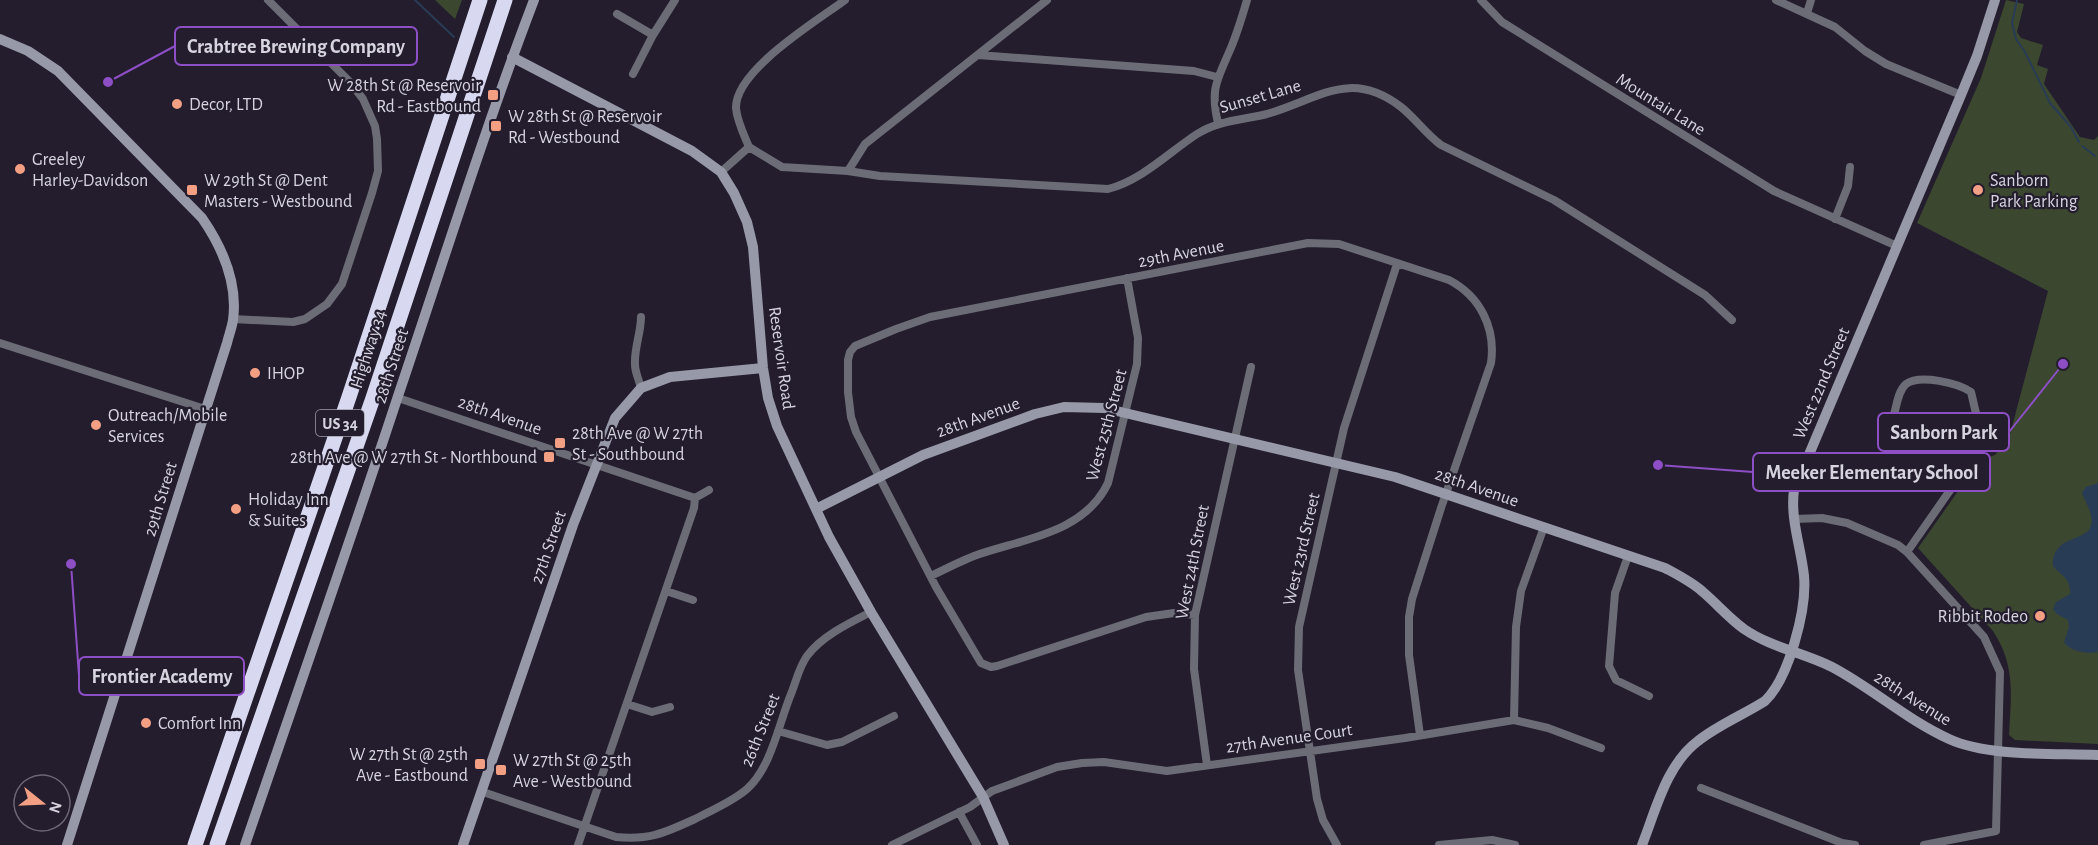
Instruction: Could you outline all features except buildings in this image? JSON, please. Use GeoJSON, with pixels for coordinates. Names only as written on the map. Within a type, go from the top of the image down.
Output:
{"type":"FeatureCollection","features":[{"type":"Feature","properties":{"kind":"highway","name":"Highway 34"},"geometry":{"type":"LineString","coordinates":[[195,845],[350,397],[480,0]]}},
{"type":"Feature","properties":{"kind":"highway","name":"Highway 34"},"geometry":{"type":"LineString","coordinates":[[217,845],[373,398],[505,0]]}},
{"type":"Feature","properties":{"kind":"street"},"geometry":{"type":"LineString","coordinates":[[233,319],[293,322],[304,319],[327,304],[342,285],[378,171],[375,126],[363,99],[350,82],[268,0]]}},
{"type":"Feature","properties":{"kind":"street","name":"28th Street"},"geometry":{"type":"LineString","coordinates":[[245,845],[512,57],[534,0]]}},
{"type":"Feature","properties":{"kind":"street"},"geometry":{"type":"LineString","coordinates":[[633,74],[653,35],[675,0]]}},
{"type":"Feature","properties":{"kind":"street"},"geometry":{"type":"LineString","coordinates":[[721,172],[749,147],[741,129],[736,108],[746,79],[759,64],[845,0]]}},
{"type":"Feature","properties":{"kind":"street"},"geometry":{"type":"LineString","coordinates":[[848,171],[865,144],[1047,0]]}},
{"type":"Feature","properties":{"kind":"street"},"geometry":{"type":"LineString","coordinates":[[1218,123],[1214,102],[1217,77],[1231,49],[1247,0]]}},
{"type":"Feature","properties":{"kind":"street","name":"Mountair Lane"},"geometry":{"type":"LineString","coordinates":[[1481,0],[1502,22],[1774,191],[1897,246]]}},
{"type":"Feature","properties":{"kind":"street"},"geometry":{"type":"LineString","coordinates":[[1776,0],[1835,27],[1865,51],[1886,64],[1961,95]]}},
{"type":"Feature","properties":{"kind":"street"},"geometry":{"type":"LineString","coordinates":[[1807,13],[1811,0]]}},
{"type":"Feature","properties":{"kind":"street","name":"West 22nd Street"},"geometry":{"type":"LineString","coordinates":[[1642,845],[1670,777],[1681,758],[1699,740],[1752,709],[1772,694],[1783,674],[1805,596],[1792,500],[1798,477],[1961,95],[1977,56],[1995,0]]}},
{"type":"Feature","properties":{"kind":"street"},"geometry":{"type":"LineString","coordinates":[[617,14],[653,35]]}},
{"type":"Feature","properties":{"kind":"street","name":"29th Street"},"geometry":{"type":"LineString","coordinates":[[0,39],[28,51],[58,71],[202,218],[220,246],[232,292],[233,319],[67,845]]}},
{"type":"Feature","properties":{"kind":"street"},"geometry":{"type":"LineString","coordinates":[[978,56],[1194,71],[1217,77]]}},
{"type":"Feature","properties":{"kind":"street","name":"Reservoir Road"},"geometry":{"type":"LineString","coordinates":[[512,57],[614,108],[692,151],[721,172],[741,206],[753,247],[763,368],[771,411],[829,537],[871,612],[982,797],[1004,845]]}},
{"type":"Feature","properties":{"kind":"street","name":"Sunset Lane"},"geometry":{"type":"LineString","coordinates":[[749,147],[782,167],[848,171],[880,176],[1107,189],[1120,186],[1137,176],[1199,132],[1218,123],[1268,113],[1331,90],[1359,88],[1384,96],[1404,110],[1425,133],[1441,145],[1554,200],[1705,295],[1732,320]]}},
{"type":"Feature","properties":{"kind":"street"},"geometry":{"type":"LineString","coordinates":[[1835,219],[1848,186],[1850,167]]}},
{"type":"Feature","properties":{"kind":"street","name":"29th Avenue"},"geometry":{"type":"LineString","coordinates":[[880,477],[856,432],[851,417],[847,370],[850,352],[855,346],[930,318],[1308,243],[1339,244],[1449,280],[1466,290],[1480,308],[1492,336],[1491,363],[1445,494]]}},
{"type":"Feature","properties":{"kind":"street","name":"West 23rd Street"},"geometry":{"type":"LineString","coordinates":[[1337,845],[1323,820],[1317,799],[1298,670],[1299,627],[1347,418],[1397,264]]}},
{"type":"Feature","properties":{"kind":"street","name":"West 25th Street"},"geometry":{"type":"LineString","coordinates":[[931,576],[973,557],[1073,522],[1097,502],[1108,483],[1137,364],[1138,344],[1127,278]]}},
{"type":"Feature","properties":{"kind":"street"},"geometry":{"type":"LineString","coordinates":[[641,317],[635,367],[641,388],[680,375],[763,368]]}},
{"type":"Feature","properties":{"kind":"street"},"geometry":{"type":"LineString","coordinates":[[0,343],[205,409]]}},
{"type":"Feature","properties":{"kind":"street","name":"West 24th Street"},"geometry":{"type":"LineString","coordinates":[[1207,765],[1194,669],[1195,615],[1251,366]]}},
{"type":"Feature","properties":{"kind":"street"},"geometry":{"type":"LineString","coordinates":[[1907,552],[1983,443],[1971,392],[1940,381],[1912,382],[1905,385],[1901,390],[1890,424],[1895,438],[1970,461]]}},
{"type":"Feature","properties":{"kind":"street","name":"27th Street"},"geometry":{"type":"LineString","coordinates":[[463,845],[595,465],[615,418],[641,388]]}},
{"type":"Feature","properties":{"kind":"street","name":"28th Avenue"},"geometry":{"type":"LineString","coordinates":[[398,398],[695,498]]}},
{"type":"Feature","properties":{"kind":"street","name":"28th Avenue"},"geometry":{"type":"LineString","coordinates":[[816,509],[943,446],[1048,410],[1082,406],[1104,408],[1395,477],[1665,568],[1702,591],[1745,630],[1768,642],[1819,660],[1950,740],[1980,749],[1999,751],[2098,755]]}},
{"type":"Feature","properties":{"kind":"street"},"geometry":{"type":"LineString","coordinates":[[880,477],[931,576],[978,660],[984,665],[997,666],[1146,617],[1174,613],[1195,615]]}},
{"type":"Feature","properties":{"kind":"street"},"geometry":{"type":"LineString","coordinates":[[578,845],[694,508],[695,498],[709,490]]}},
{"type":"Feature","properties":{"kind":"street"},"geometry":{"type":"LineString","coordinates":[[1420,735],[1409,655],[1409,617],[1418,576],[1445,494]]}},
{"type":"Feature","properties":{"kind":"street"},"geometry":{"type":"LineString","coordinates":[[1794,519],[1822,518],[1847,523],[1889,540],[1907,552],[1984,637],[2000,672],[1996,831],[1924,845]]}},
{"type":"Feature","properties":{"kind":"street"},"geometry":{"type":"LineString","coordinates":[[1515,720],[1516,627],[1521,591],[1544,527]]}},
{"type":"Feature","properties":{"kind":"street"},"geometry":{"type":"LineString","coordinates":[[1628,556],[1615,593],[1609,666],[1616,680],[1649,696]]}},
{"type":"Feature","properties":{"kind":"street"},"geometry":{"type":"LineString","coordinates":[[666,591],[693,600]]}},
{"type":"Feature","properties":{"kind":"street","name":"26th Street"},"geometry":{"type":"LineString","coordinates":[[483,792],[616,837],[637,839],[664,833],[713,810],[742,793],[757,778],[808,655],[831,635],[871,612]]}},
{"type":"Feature","properties":{"kind":"street"},"geometry":{"type":"LineString","coordinates":[[627,704],[652,712],[670,707]]}},
{"type":"Feature","properties":{"kind":"street"},"geometry":{"type":"LineString","coordinates":[[778,730],[827,745],[842,742],[894,716]]}},
{"type":"Feature","properties":{"kind":"street","name":"27th Avenue Court"},"geometry":{"type":"LineString","coordinates":[[892,845],[959,812],[992,791],[1057,767],[1082,763],[1104,762],[1167,771],[1515,720],[1548,728],[1601,748]]}},
{"type":"Feature","properties":{"kind":"street"},"geometry":{"type":"LineString","coordinates":[[1701,788],[1842,843],[1855,845]]}},
{"type":"Feature","properties":{"kind":"street"},"geometry":{"type":"LineString","coordinates":[[959,812],[977,845]]}},
{"type":"Feature","properties":{"kind":"street"},"geometry":{"type":"LineString","coordinates":[[1439,845],[1492,840],[1515,845]]}},
{"type":"Feature","properties":{"kind":"green space"},"geometry":{"type":"Polygon","coordinates":[[[435,0],[462,0],[455,19],[435,0]]]}},
{"type":"Feature","properties":{"kind":"green space"},"geometry":{"type":"Polygon","coordinates":[[[2006,0],[2024,4],[2017,32],[2021,38],[2043,45],[2037,65],[2048,69],[2044,84],[2080,137],[2094,140],[2098,136],[2098,744],[2015,740],[2009,735],[2011,707],[2009,669],[2000,644],[1993,631],[1918,548],[1980,460],[1995,455],[2009,438],[2048,291],[1917,223],[1981,78],[2006,0]]]}},
{"type":"Feature","properties":{"kind":"water"},"geometry":{"type":"Polygon","coordinates":[[[2098,483],[2098,652],[2089,653],[2079,652],[2064,642],[2069,627],[2068,620],[2053,609],[2056,602],[2070,594],[2070,589],[2067,581],[2053,566],[2055,554],[2060,547],[2088,531],[2091,525],[2091,515],[2082,493],[2086,487],[2098,483]]]}},
{"type":"Feature","properties":{"kind":"waterway"},"geometry":{"type":"LineString","coordinates":[[415,0],[454,37]]}},
{"type":"Feature","properties":{"kind":"waterway"},"geometry":{"type":"LineString","coordinates":[[2017,0],[2012,23],[2016,39],[2025,52],[2050,103],[2071,127],[2079,142]]}},
{"type":"Feature","properties":{"kind":"waterway"},"geometry":{"type":"LineString","coordinates":[[2082,146],[2095,156]]}},
{"type":"Feature","properties":{"kind":"place","name":"Crabtree Brewing Company"},"geometry":{"type":"Point","coordinates":[108,82]}},
{"type":"Feature","properties":{"kind":"place","name":"W 28th St @ Reservoir Rd - Eastbound"},"geometry":{"type":"Point","coordinates":[493,95]}},
{"type":"Feature","properties":{"kind":"place","name":"Decor, LTD"},"geometry":{"type":"Point","coordinates":[177,104]}},
{"type":"Feature","properties":{"kind":"place","name":"W 28th St @ Reservoir Rd - Westbound"},"geometry":{"type":"Point","coordinates":[496,126]}},
{"type":"Feature","properties":{"kind":"place","name":"Greeley Harley-Davidson"},"geometry":{"type":"Point","coordinates":[20,169]}},
{"type":"Feature","properties":{"kind":"place","name":"W 29th St @ Dent Masters - Westbound"},"geometry":{"type":"Point","coordinates":[192,190]}},
{"type":"Feature","properties":{"kind":"place","name":"Sanborn Park Parking"},"geometry":{"type":"Point","coordinates":[1978,190]}},
{"type":"Feature","properties":{"kind":"place","name":"Sanborn Park"},"geometry":{"type":"Point","coordinates":[2063,364]}},
{"type":"Feature","properties":{"kind":"place","name":"IHOP"},"geometry":{"type":"Point","coordinates":[255,373]}},
{"type":"Feature","properties":{"kind":"place","name":"Outreach/Mobile Services"},"geometry":{"type":"Point","coordinates":[96,425]}},
{"type":"Feature","properties":{"kind":"place","name":"28th Ave @ W 27th St - Southbound"},"geometry":{"type":"Point","coordinates":[560,443]}},
{"type":"Feature","properties":{"kind":"place","name":"28th Ave @ W 27th St - Northbound"},"geometry":{"type":"Point","coordinates":[549,457]}},
{"type":"Feature","properties":{"kind":"place","name":"Meeker Elementary School"},"geometry":{"type":"Point","coordinates":[1658,465]}},
{"type":"Feature","properties":{"kind":"place","name":"Holiday Inn & Suites"},"geometry":{"type":"Point","coordinates":[236,509]}},
{"type":"Feature","properties":{"kind":"place","name":"Frontier Academy"},"geometry":{"type":"Point","coordinates":[71,564]}},
{"type":"Feature","properties":{"kind":"place","name":"Ribbit Rodeo"},"geometry":{"type":"Point","coordinates":[2040,616]}},
{"type":"Feature","properties":{"kind":"place","name":"Comfort Inn"},"geometry":{"type":"Point","coordinates":[146,723]}},
{"type":"Feature","properties":{"kind":"place","name":"W 27th St @ 25th Ave - Eastbound"},"geometry":{"type":"Point","coordinates":[480,764]}},
{"type":"Feature","properties":{"kind":"place","name":"W 27th St @ 25th Ave - Westbound"},"geometry":{"type":"Point","coordinates":[501,770]}}]}
